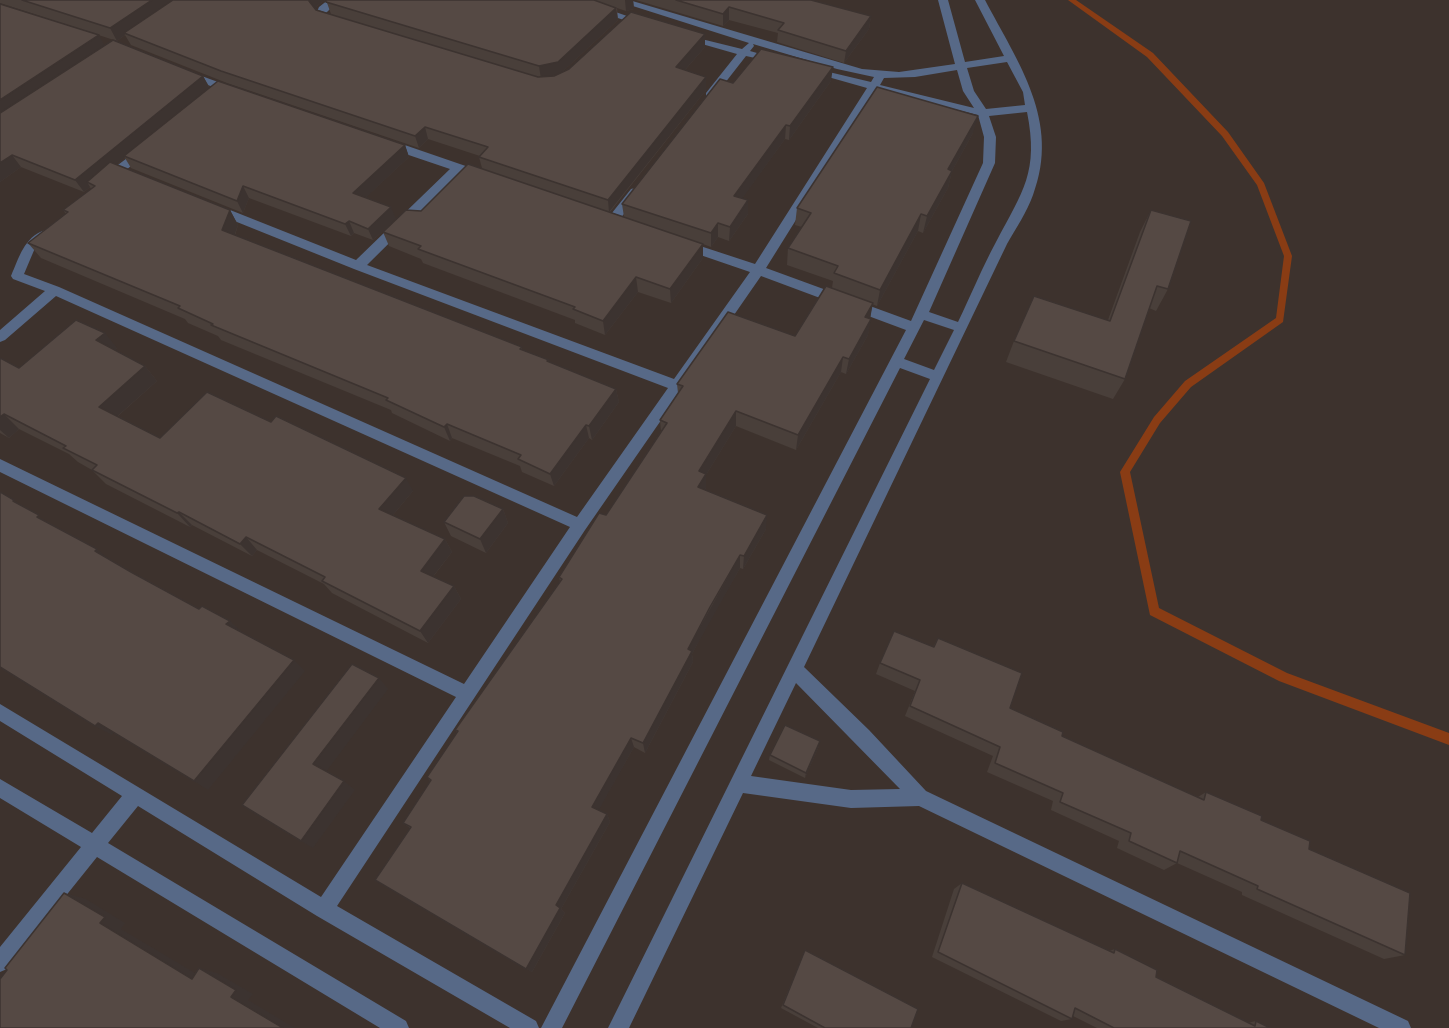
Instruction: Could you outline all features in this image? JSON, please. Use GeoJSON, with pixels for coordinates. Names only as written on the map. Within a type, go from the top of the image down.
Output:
{"type":"FeatureCollection","features":[{"type":"Feature","properties":{"kind":"street"},"geometry":{"type":"LineString","coordinates":[[334,0],[322,9],[321,14],[324,18],[347,25]]}},
{"type":"Feature","properties":{"kind":"street"},"geometry":{"type":"LineString","coordinates":[[571,0],[624,22],[651,26]]}},
{"type":"Feature","properties":{"kind":"street"},"geometry":{"type":"LineString","coordinates":[[619,0],[644,3],[753,41],[982,113],[1032,108]]}},
{"type":"Feature","properties":{"kind":"street"},"geometry":{"type":"LineString","coordinates":[[551,1028],[917,321],[990,163],[992,144],[982,113],[970,97],[963,66],[942,0]]}},
{"type":"Feature","properties":{"kind":"street"},"geometry":{"type":"LineString","coordinates":[[618,1028],[962,328],[1001,244],[1027,196],[1036,166],[1038,140],[1032,108],[1023,81],[1009,59],[980,0]]}},
{"type":"Feature","properties":{"kind":"street"},"geometry":{"type":"LineString","coordinates":[[624,22],[644,3]]}},
{"type":"Feature","properties":{"kind":"street"},"geometry":{"type":"LineString","coordinates":[[674,33],[792,66],[877,81],[986,60],[1009,59]]}},
{"type":"Feature","properties":{"kind":"street"},"geometry":{"type":"LineString","coordinates":[[699,109],[753,41]]}},
{"type":"Feature","properties":{"kind":"street"},"geometry":{"type":"LineString","coordinates":[[181,71],[218,90],[244,95]]}},
{"type":"Feature","properties":{"kind":"street"},"geometry":{"type":"LineString","coordinates":[[324,909],[580,525],[758,270],[877,81]]}},
{"type":"Feature","properties":{"kind":"street"},"geometry":{"type":"LineString","coordinates":[[379,141],[491,179]]}},
{"type":"Feature","properties":{"kind":"street"},"geometry":{"type":"LineString","coordinates":[[92,193],[124,172],[153,142]]}},
{"type":"Feature","properties":{"kind":"street"},"geometry":{"type":"LineString","coordinates":[[358,266],[458,168]]}},
{"type":"Feature","properties":{"kind":"street"},"geometry":{"type":"LineString","coordinates":[[612,221],[641,184]]}},
{"type":"Feature","properties":{"kind":"street"},"geometry":{"type":"LineString","coordinates":[[206,205],[358,266],[675,386]]}},
{"type":"Feature","properties":{"kind":"street"},"geometry":{"type":"LineString","coordinates":[[57,224],[30,246],[17,276],[55,290],[580,525]]}},
{"type":"Feature","properties":{"kind":"street"},"geometry":{"type":"LineString","coordinates":[[668,240],[917,321],[962,328]]}},
{"type":"Feature","properties":{"kind":"street"},"geometry":{"type":"LineString","coordinates":[[0,337],[55,290]]}},
{"type":"Feature","properties":{"kind":"street"},"geometry":{"type":"LineString","coordinates":[[895,361],[938,377]]}},
{"type":"Feature","properties":{"kind":"street"},"geometry":{"type":"LineString","coordinates":[[0,465],[467,694]]}},
{"type":"Feature","properties":{"kind":"street"},"geometry":{"type":"LineString","coordinates":[[794,669],[863,736],[920,797],[1401,1028]]}},
{"type":"Feature","properties":{"kind":"street"},"geometry":{"type":"LineString","coordinates":[[0,712],[324,909],[529,1028]]}},
{"type":"Feature","properties":{"kind":"street"},"geometry":{"type":"LineString","coordinates":[[737,783],[851,799],[920,797]]}},
{"type":"Feature","properties":{"kind":"street"},"geometry":{"type":"LineString","coordinates":[[0,788],[399,1028]]}},
{"type":"Feature","properties":{"kind":"street"},"geometry":{"type":"LineString","coordinates":[[0,963],[135,795]]}},
{"type":"Feature","properties":{"kind":"building"},"geometry":{"type":"Polygon","coordinates":[[[22,0],[152,0],[110,28],[22,0]]]}},
{"type":"Feature","properties":{"kind":"building"},"geometry":{"type":"Polygon","coordinates":[[[173,0],[310,0],[316,10],[538,77],[554,76],[569,69],[631,12],[705,34],[676,67],[706,77],[608,200],[479,157],[488,147],[425,127],[415,136],[221,71],[124,33],[173,0]]]}},
{"type":"Feature","properties":{"kind":"building"},"geometry":{"type":"Polygon","coordinates":[[[326,0],[594,0],[616,8],[558,62],[539,66],[326,2],[326,0]]]}},
{"type":"Feature","properties":{"kind":"building"},"geometry":{"type":"Polygon","coordinates":[[[676,0],[811,0],[871,16],[846,51],[778,30],[784,23],[729,7],[723,14],[676,0]]]}},
{"type":"Feature","properties":{"kind":"building"},"geometry":{"type":"Polygon","coordinates":[[[0,4],[99,35],[0,100],[0,4]]]}},
{"type":"Feature","properties":{"kind":"building"},"geometry":{"type":"Polygon","coordinates":[[[113,40],[203,76],[75,180],[12,155],[0,163],[0,113],[113,40]]]}},
{"type":"Feature","properties":{"kind":"building"},"geometry":{"type":"Polygon","coordinates":[[[761,49],[833,67],[790,126],[786,125],[734,196],[748,200],[730,227],[718,223],[711,233],[622,204],[720,79],[733,83],[761,49]]]}},
{"type":"Feature","properties":{"kind":"building"},"geometry":{"type":"Polygon","coordinates":[[[218,81],[405,145],[353,193],[391,207],[368,229],[349,221],[345,224],[243,186],[237,201],[124,156],[218,81]]]}},
{"type":"Feature","properties":{"kind":"building"},"geometry":{"type":"Polygon","coordinates":[[[877,87],[978,116],[948,169],[952,171],[927,216],[921,214],[880,290],[834,273],[838,266],[788,248],[811,213],[797,208],[877,87]]]}},
{"type":"Feature","properties":{"kind":"building"},"geometry":{"type":"Polygon","coordinates":[[[110,162],[230,210],[222,230],[522,347],[520,349],[616,389],[550,474],[518,459],[521,455],[447,424],[444,427],[386,400],[388,398],[211,325],[213,324],[178,308],[180,306],[28,243],[68,212],[63,210],[95,186],[87,182],[110,162]]]}},
{"type":"Feature","properties":{"kind":"building"},"geometry":{"type":"Polygon","coordinates":[[[468,164],[703,244],[670,289],[636,277],[603,321],[573,309],[575,307],[418,249],[421,246],[383,232],[406,210],[421,211],[468,164]]]}},
{"type":"Feature","properties":{"kind":"building"},"geometry":{"type":"Polygon","coordinates":[[[1151,210],[1191,221],[1168,289],[1157,286],[1125,379],[1014,341],[1034,296],[1110,321],[1151,210]]]}},
{"type":"Feature","properties":{"kind":"building"},"geometry":{"type":"Polygon","coordinates":[[[826,286],[873,303],[865,317],[871,319],[849,359],[843,357],[798,435],[736,411],[699,471],[706,474],[698,487],[767,515],[744,556],[740,555],[710,607],[688,649],[692,651],[643,743],[631,738],[592,807],[607,814],[556,905],[560,908],[526,969],[375,880],[411,827],[403,823],[431,780],[427,777],[458,731],[455,730],[562,579],[559,577],[599,513],[606,515],[667,423],[660,420],[683,386],[677,384],[728,312],[795,336],[826,286]]]}},
{"type":"Feature","properties":{"kind":"building"},"geometry":{"type":"Polygon","coordinates":[[[76,320],[105,333],[96,340],[145,366],[99,407],[160,438],[207,392],[271,422],[276,416],[406,478],[379,509],[445,539],[421,571],[454,586],[420,631],[322,581],[325,577],[246,537],[240,544],[92,470],[97,465],[63,448],[66,446],[4,414],[0,417],[0,358],[19,368],[76,320]]]}},
{"type":"Feature","properties":{"kind":"building"},"geometry":{"type":"Polygon","coordinates":[[[0,492],[39,515],[37,517],[97,549],[95,551],[131,572],[199,609],[202,606],[230,621],[226,624],[294,660],[194,781],[98,723],[95,726],[0,667],[0,492]]]}},
{"type":"Feature","properties":{"kind":"building"},"geometry":{"type":"Polygon","coordinates":[[[464,496],[474,496],[503,509],[480,539],[444,522],[464,496]]]}},
{"type":"Feature","properties":{"kind":"building"},"geometry":{"type":"Polygon","coordinates":[[[894,631],[934,647],[938,638],[1022,673],[1010,708],[1063,732],[1062,736],[1204,800],[1206,792],[1262,816],[1261,820],[1310,841],[1309,849],[1410,893],[1405,955],[1257,889],[1258,886],[1180,851],[1177,863],[1129,841],[1131,833],[1060,802],[1063,793],[995,763],[1000,747],[910,706],[920,680],[880,663],[894,631]]]}},
{"type":"Feature","properties":{"kind":"building"},"geometry":{"type":"Polygon","coordinates":[[[352,664],[379,678],[313,764],[344,781],[301,841],[242,805],[352,664]]]}},
{"type":"Feature","properties":{"kind":"building"},"geometry":{"type":"Polygon","coordinates":[[[785,725],[820,741],[806,773],[770,755],[785,725]]]}},
{"type":"Feature","properties":{"kind":"building"},"geometry":{"type":"Polygon","coordinates":[[[962,883],[1114,953],[1115,949],[1157,970],[1156,977],[1255,1026],[1256,1021],[1270,1028],[1114,1028],[1075,1008],[1072,1019],[938,952],[962,883]]]}},
{"type":"Feature","properties":{"kind":"building"},"geometry":{"type":"Polygon","coordinates":[[[64,893],[105,917],[100,923],[192,979],[199,968],[236,990],[231,997],[283,1028],[0,1028],[0,979],[7,970],[5,968],[64,893]]]}},
{"type":"Feature","properties":{"kind":"building"},"geometry":{"type":"Polygon","coordinates":[[[805,950],[918,1009],[911,1028],[825,1028],[783,1005],[805,950]]]}},
{"type":"Feature","properties":{"kind":"waterway"},"geometry":{"type":"LineString","coordinates":[[1071,0],[1150,55],[1225,134],[1261,185],[1288,256],[1280,320],[1188,384],[1157,420],[1125,472],[1154,611],[1283,677],[1449,739]]}}]}
